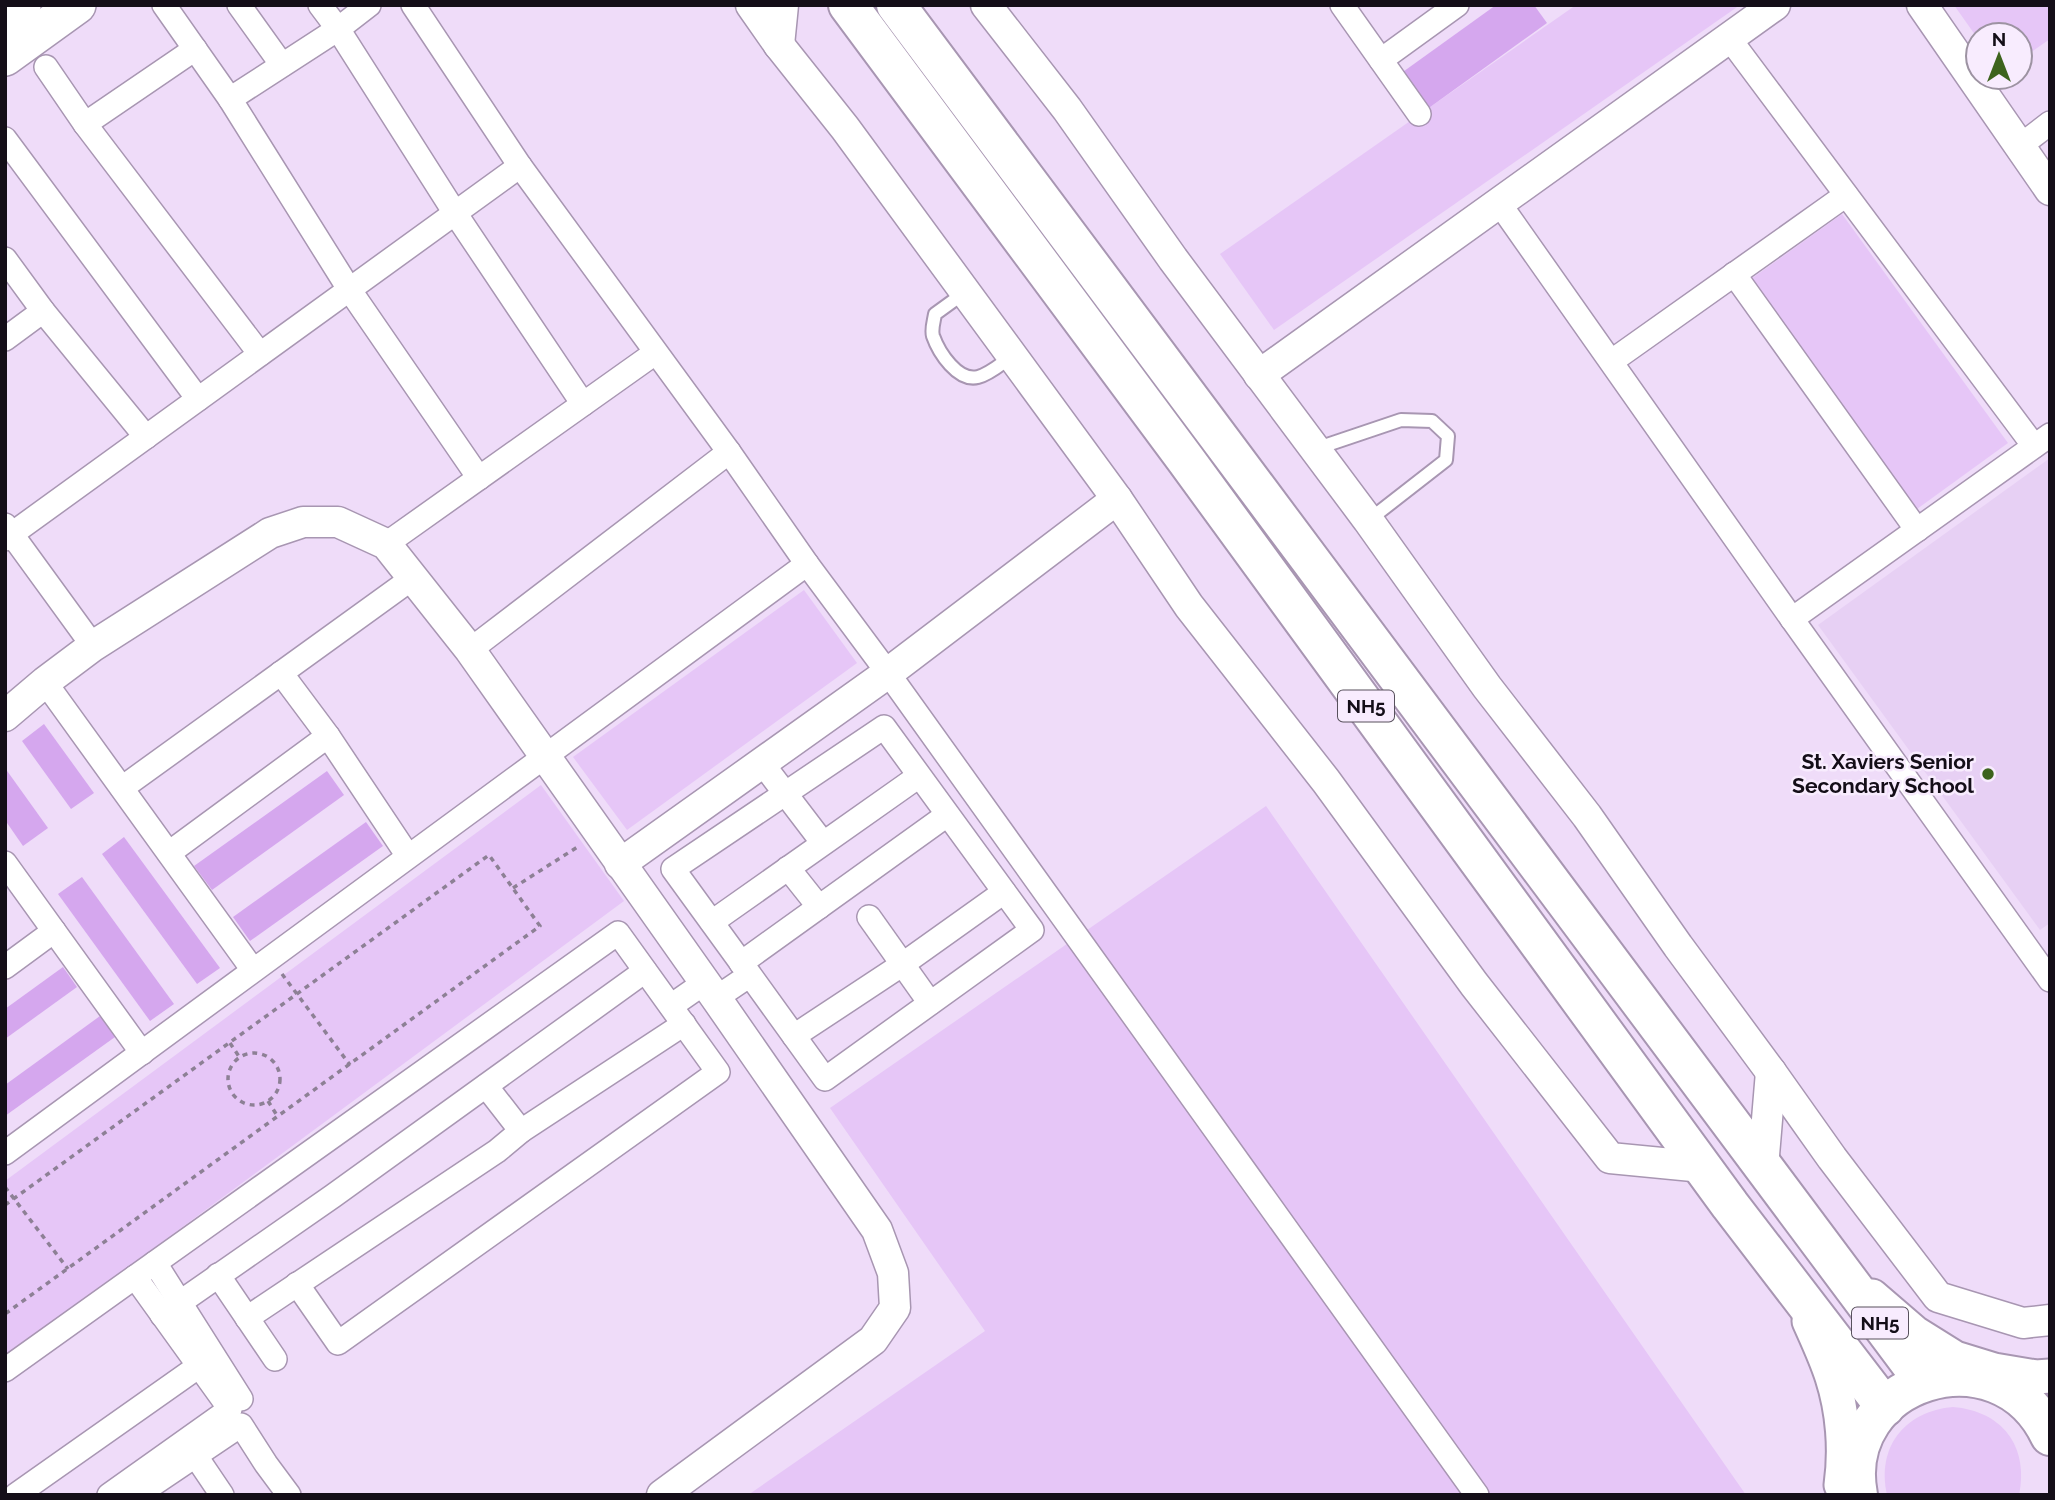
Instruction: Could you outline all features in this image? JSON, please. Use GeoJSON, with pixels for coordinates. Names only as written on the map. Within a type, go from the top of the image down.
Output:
{"type":"FeatureCollection","features":[{"type":"Feature","properties":{"kind":"highway","name":"NH5"},"geometry":{"type":"LineString","coordinates":[[848,5],[1186,460],[1703,1167],[1885,1407]]}},
{"type":"Feature","properties":{"kind":"highway","name":"NH5"},"geometry":{"type":"LineString","coordinates":[[897,5],[1924,1382]]}},
{"type":"Feature","properties":{"kind":"highway"},"geometry":{"type":"LineString","coordinates":[[1858,1495],[1858,1455],[1872,1422],[1898,1396],[1924,1382],[1944,1377],[1978,1378],[1994,1383],[2046,1411]]}},
{"type":"Feature","properties":{"kind":"main road"},"geometry":{"type":"LineString","coordinates":[[5,17],[22,5]]}},
{"type":"Feature","properties":{"kind":"main road"},"geometry":{"type":"LineString","coordinates":[[5,57],[77,5]]}},
{"type":"Feature","properties":{"kind":"main road"},"geometry":{"type":"LineString","coordinates":[[1835,1264],[1915,1333],[1955,1358],[1994,1370],[2036,1377],[2046,1411]]}},
{"type":"Feature","properties":{"kind":"main road"},"geometry":{"type":"LineString","coordinates":[[1797,1292],[1832,1376],[1838,1400],[1843,1449],[1840,1495]]}},
{"type":"Feature","properties":{"kind":"street"},"geometry":{"type":"LineString","coordinates":[[164,5],[230,99],[349,289],[479,478]]}},
{"type":"Feature","properties":{"kind":"street"},"geometry":{"type":"LineString","coordinates":[[239,5],[282,65]]}},
{"type":"Feature","properties":{"kind":"street"},"geometry":{"type":"LineString","coordinates":[[320,5],[583,404]]}},
{"type":"Feature","properties":{"kind":"street"},"geometry":{"type":"LineString","coordinates":[[230,99],[338,29],[369,5]]}},
{"type":"Feature","properties":{"kind":"street"},"geometry":{"type":"LineString","coordinates":[[413,5],[520,166],[888,673],[1476,1495]]}},
{"type":"Feature","properties":{"kind":"street"},"geometry":{"type":"LineString","coordinates":[[751,5],[845,128],[1117,499],[1189,606],[1326,781],[1474,984],[1610,1158],[1703,1167]]}},
{"type":"Feature","properties":{"kind":"street"},"geometry":{"type":"LineString","coordinates":[[779,45],[783,5]]}},
{"type":"Feature","properties":{"kind":"street"},"geometry":{"type":"LineString","coordinates":[[986,5],[1067,109],[1119,185],[1368,520],[1487,687],[1587,816],[1832,1158],[1938,1297],[2023,1323],[2050,1320]]}},
{"type":"Feature","properties":{"kind":"street"},"geometry":{"type":"LineString","coordinates":[[1342,5],[1419,114]]}},
{"type":"Feature","properties":{"kind":"street"},"geometry":{"type":"LineString","coordinates":[[1259,375],[1775,5]]}},
{"type":"Feature","properties":{"kind":"street"},"geometry":{"type":"LineString","coordinates":[[1922,5],[2050,190]]}},
{"type":"Feature","properties":{"kind":"street"},"geometry":{"type":"LineString","coordinates":[[1381,60],[1443,9]]}},
{"type":"Feature","properties":{"kind":"street"},"geometry":{"type":"LineString","coordinates":[[1729,38],[1846,195],[2042,441],[1792,619]]}},
{"type":"Feature","properties":{"kind":"street"},"geometry":{"type":"LineString","coordinates":[[85,124],[195,49]]}},
{"type":"Feature","properties":{"kind":"street"},"geometry":{"type":"LineString","coordinates":[[46,68],[85,124],[260,354]]}},
{"type":"Feature","properties":{"kind":"street"},"geometry":{"type":"LineString","coordinates":[[2020,146],[2050,123]]}},
{"type":"Feature","properties":{"kind":"street"},"geometry":{"type":"LineString","coordinates":[[5,139],[198,399]]}},
{"type":"Feature","properties":{"kind":"street"},"geometry":{"type":"LineString","coordinates":[[93,646],[7,533],[146,437],[520,166]]}},
{"type":"Feature","properties":{"kind":"street"},"geometry":{"type":"LineString","coordinates":[[1612,361],[1846,195]]}},
{"type":"Feature","properties":{"kind":"street"},"geometry":{"type":"LineString","coordinates":[[1499,203],[1792,619],[2042,952],[2050,980]]}},
{"type":"Feature","properties":{"kind":"street"},"geometry":{"type":"LineString","coordinates":[[5,259],[43,311],[146,437]]}},
{"type":"Feature","properties":{"kind":"street"},"geometry":{"type":"LineString","coordinates":[[1734,274],[1917,530]]}},
{"type":"Feature","properties":{"kind":"street"},"geometry":{"type":"LineString","coordinates":[[5,339],[43,311]]}},
{"type":"Feature","properties":{"kind":"street"},"geometry":{"type":"LineString","coordinates":[[386,544],[655,353]]}},
{"type":"Feature","properties":{"kind":"street"},"geometry":{"type":"LineString","coordinates":[[470,650],[729,452]]}},
{"type":"Feature","properties":{"kind":"street"},"geometry":{"type":"LineString","coordinates":[[620,864],[888,673],[1117,499]]}},
{"type":"Feature","properties":{"kind":"street"},"geometry":{"type":"LineString","coordinates":[[5,716],[93,646],[270,533],[303,523],[338,522],[386,544],[414,577],[470,650],[877,1230],[893,1273],[895,1308],[873,1340],[662,1495]]}},
{"type":"Feature","properties":{"kind":"street"},"geometry":{"type":"LineString","coordinates":[[5,1153],[807,564]]}},
{"type":"Feature","properties":{"kind":"street"},"geometry":{"type":"LineString","coordinates":[[122,788],[414,577]]}},
{"type":"Feature","properties":{"kind":"street"},"geometry":{"type":"LineString","coordinates":[[281,673],[328,736],[408,856]]}},
{"type":"Feature","properties":{"kind":"street"},"geometry":{"type":"LineString","coordinates":[[45,682],[169,853],[262,964]]}},
{"type":"Feature","properties":{"kind":"street"},"geometry":{"type":"LineString","coordinates":[[884,727],[1032,930],[825,1079],[673,869],[784,794],[884,727]]}},
{"type":"Feature","properties":{"kind":"street"},"geometry":{"type":"LineString","coordinates":[[169,853],[328,736]]}},
{"type":"Feature","properties":{"kind":"street"},"geometry":{"type":"LineString","coordinates":[[762,763],[823,843]]}},
{"type":"Feature","properties":{"kind":"street"},"geometry":{"type":"LineString","coordinates":[[712,922],[919,776]]}},
{"type":"Feature","properties":{"kind":"street"},"geometry":{"type":"LineString","coordinates":[[247,1318],[497,1151],[710,990],[746,969],[819,907],[947,815]]}},
{"type":"Feature","properties":{"kind":"street"},"geometry":{"type":"LineString","coordinates":[[5,863],[13,889],[54,931],[142,1052]]}},
{"type":"Feature","properties":{"kind":"street"},"geometry":{"type":"LineString","coordinates":[[788,868],[819,907]]}},
{"type":"Feature","properties":{"kind":"street"},"geometry":{"type":"LineString","coordinates":[[794,1036],[903,964],[1004,892]]}},
{"type":"Feature","properties":{"kind":"street"},"geometry":{"type":"LineString","coordinates":[[869,917],[930,1003]]}},
{"type":"Feature","properties":{"kind":"street"},"geometry":{"type":"LineString","coordinates":[[5,967],[54,931]]}},
{"type":"Feature","properties":{"kind":"street"},"geometry":{"type":"LineString","coordinates":[[5,1370],[618,933],[718,1072],[338,1343],[297,1284]]}},
{"type":"Feature","properties":{"kind":"street"},"geometry":{"type":"LineString","coordinates":[[171,1309],[645,971]]}},
{"type":"Feature","properties":{"kind":"street"},"geometry":{"type":"LineString","coordinates":[[1763,1167],[1771,1072]]}},
{"type":"Feature","properties":{"kind":"street"},"geometry":{"type":"LineString","coordinates":[[486,1086],[521,1131]]}},
{"type":"Feature","properties":{"kind":"street"},"geometry":{"type":"LineString","coordinates":[[109,1495],[230,1409],[200,1366],[171,1309],[155,1263]]}},
{"type":"Feature","properties":{"kind":"street"},"geometry":{"type":"LineString","coordinates":[[218,1275],[275,1359]]}},
{"type":"Feature","properties":{"kind":"street"},"geometry":{"type":"LineString","coordinates":[[135,1277],[171,1309],[241,1400]]}},
{"type":"Feature","properties":{"kind":"street"},"geometry":{"type":"LineString","coordinates":[[16,1495],[200,1366]]}},
{"type":"Feature","properties":{"kind":"street"},"geometry":{"type":"LineString","coordinates":[[145,1493],[241,1424],[289,1495]]}},
{"type":"Feature","properties":{"kind":"street"},"geometry":{"type":"LineString","coordinates":[[195,1455],[222,1495]]}},
{"type":"Feature","properties":{"kind":"lane"},"geometry":{"type":"LineString","coordinates":[[965,293],[935,314],[932,333],[940,350],[956,370],[967,378],[980,377],[1011,356]]}},
{"type":"Feature","properties":{"kind":"lane"},"geometry":{"type":"LineString","coordinates":[[1315,449],[1401,420],[1432,421],[1448,436],[1446,460],[1368,520]]}},
{"type":"Feature","properties":{"kind":"path"},"geometry":{"type":"LineString","coordinates":[[513,888],[598,833]]}},
{"type":"Feature","properties":{"kind":"path"},"geometry":{"type":"LineString","coordinates":[[5,1205],[489,855],[540,926],[5,1314]]}},
{"type":"Feature","properties":{"kind":"path"},"geometry":{"type":"LineString","coordinates":[[262,964],[297,994],[350,1065]]}},
{"type":"Feature","properties":{"kind":"path"},"geometry":{"type":"LineString","coordinates":[[230,1043],[240,1058]]}},
{"type":"Feature","properties":{"kind":"path"},"geometry":{"type":"LineString","coordinates":[[252,1053],[261,1054],[275,1065],[280,1082],[277,1091],[268,1101],[248,1105],[234,1097],[230,1090],[228,1074],[231,1066],[240,1058],[252,1053]]}},
{"type":"Feature","properties":{"kind":"path"},"geometry":{"type":"LineString","coordinates":[[268,1101],[279,1117]]}},
{"type":"Feature","properties":{"kind":"path"},"geometry":{"type":"LineString","coordinates":[[5,1187],[68,1269]]}},
{"type":"Feature","properties":{"kind":"shaded area"},"geometry":{"type":"Polygon","coordinates":[[[1576,5],[1740,5],[1274,330],[1220,254],[1576,5]]]}},
{"type":"Feature","properties":{"kind":"shaded area"},"geometry":{"type":"Polygon","coordinates":[[[1954,5],[2050,5],[2050,39],[2034,50],[2034,21],[1965,21],[1954,5]]]}},
{"type":"Feature","properties":{"kind":"shaded area"},"geometry":{"type":"Polygon","coordinates":[[[1842,214],[2008,443],[1917,509],[1751,279],[1842,214]]]}},
{"type":"Feature","properties":{"kind":"shaded area","name":"St. Xaviers Senior Secondary School"},"geometry":{"type":"Polygon","coordinates":[[[2050,458],[2050,923],[2040,930],[1818,625],[2050,458]]]}},
{"type":"Feature","properties":{"kind":"shaded area"},"geometry":{"type":"Polygon","coordinates":[[[804,590],[857,663],[627,830],[573,757],[804,590]]]}},
{"type":"Feature","properties":{"kind":"shaded area"},"geometry":{"type":"Polygon","coordinates":[[[541,785],[624,901],[5,1358],[5,1181],[541,785]]]}},
{"type":"Feature","properties":{"kind":"shaded area"},"geometry":{"type":"Polygon","coordinates":[[[1266,806],[1746,1495],[748,1495],[985,1331],[830,1108],[1266,806]]]}},
{"type":"Feature","properties":{"kind":"shaded area"},"geometry":{"type":"Polygon","coordinates":[[[1953,1407],[1985,1416],[2008,1434],[2020,1461],[2019,1495],[1887,1495],[1886,1462],[1890,1447],[1898,1434],[1921,1416],[1953,1407]]]}},
{"type":"Feature","properties":{"kind":"building"},"geometry":{"type":"Polygon","coordinates":[[[1496,5],[1534,5],[1547,23],[1426,110],[1400,74],[1496,5]]]}},
{"type":"Feature","properties":{"kind":"building"},"geometry":{"type":"Polygon","coordinates":[[[44,724],[94,793],[71,809],[22,741],[44,724]]]}},
{"type":"Feature","properties":{"kind":"building"},"geometry":{"type":"Polygon","coordinates":[[[5,768],[48,828],[23,846],[5,820],[5,768]]]}},
{"type":"Feature","properties":{"kind":"building"},"geometry":{"type":"Polygon","coordinates":[[[327,771],[344,795],[212,890],[194,866],[327,771]]]}},
{"type":"Feature","properties":{"kind":"building"},"geometry":{"type":"Polygon","coordinates":[[[366,822],[383,846],[250,941],[233,917],[366,822]]]}},
{"type":"Feature","properties":{"kind":"building"},"geometry":{"type":"Polygon","coordinates":[[[124,837],[220,968],[197,984],[102,854],[124,837]]]}},
{"type":"Feature","properties":{"kind":"building"},"geometry":{"type":"Polygon","coordinates":[[[82,877],[174,1004],[150,1021],[58,894],[82,877]]]}},
{"type":"Feature","properties":{"kind":"building"},"geometry":{"type":"Polygon","coordinates":[[[63,967],[77,987],[5,1039],[5,1009],[63,967]]]}},
{"type":"Feature","properties":{"kind":"building"},"geometry":{"type":"Polygon","coordinates":[[[100,1016],[115,1037],[5,1116],[5,1085],[100,1016]]]}},
{"type":"Feature","properties":{"kind":"place","name":"St. Xaviers Senior Secondary School"},"geometry":{"type":"Point","coordinates":[1988,774]}}]}
